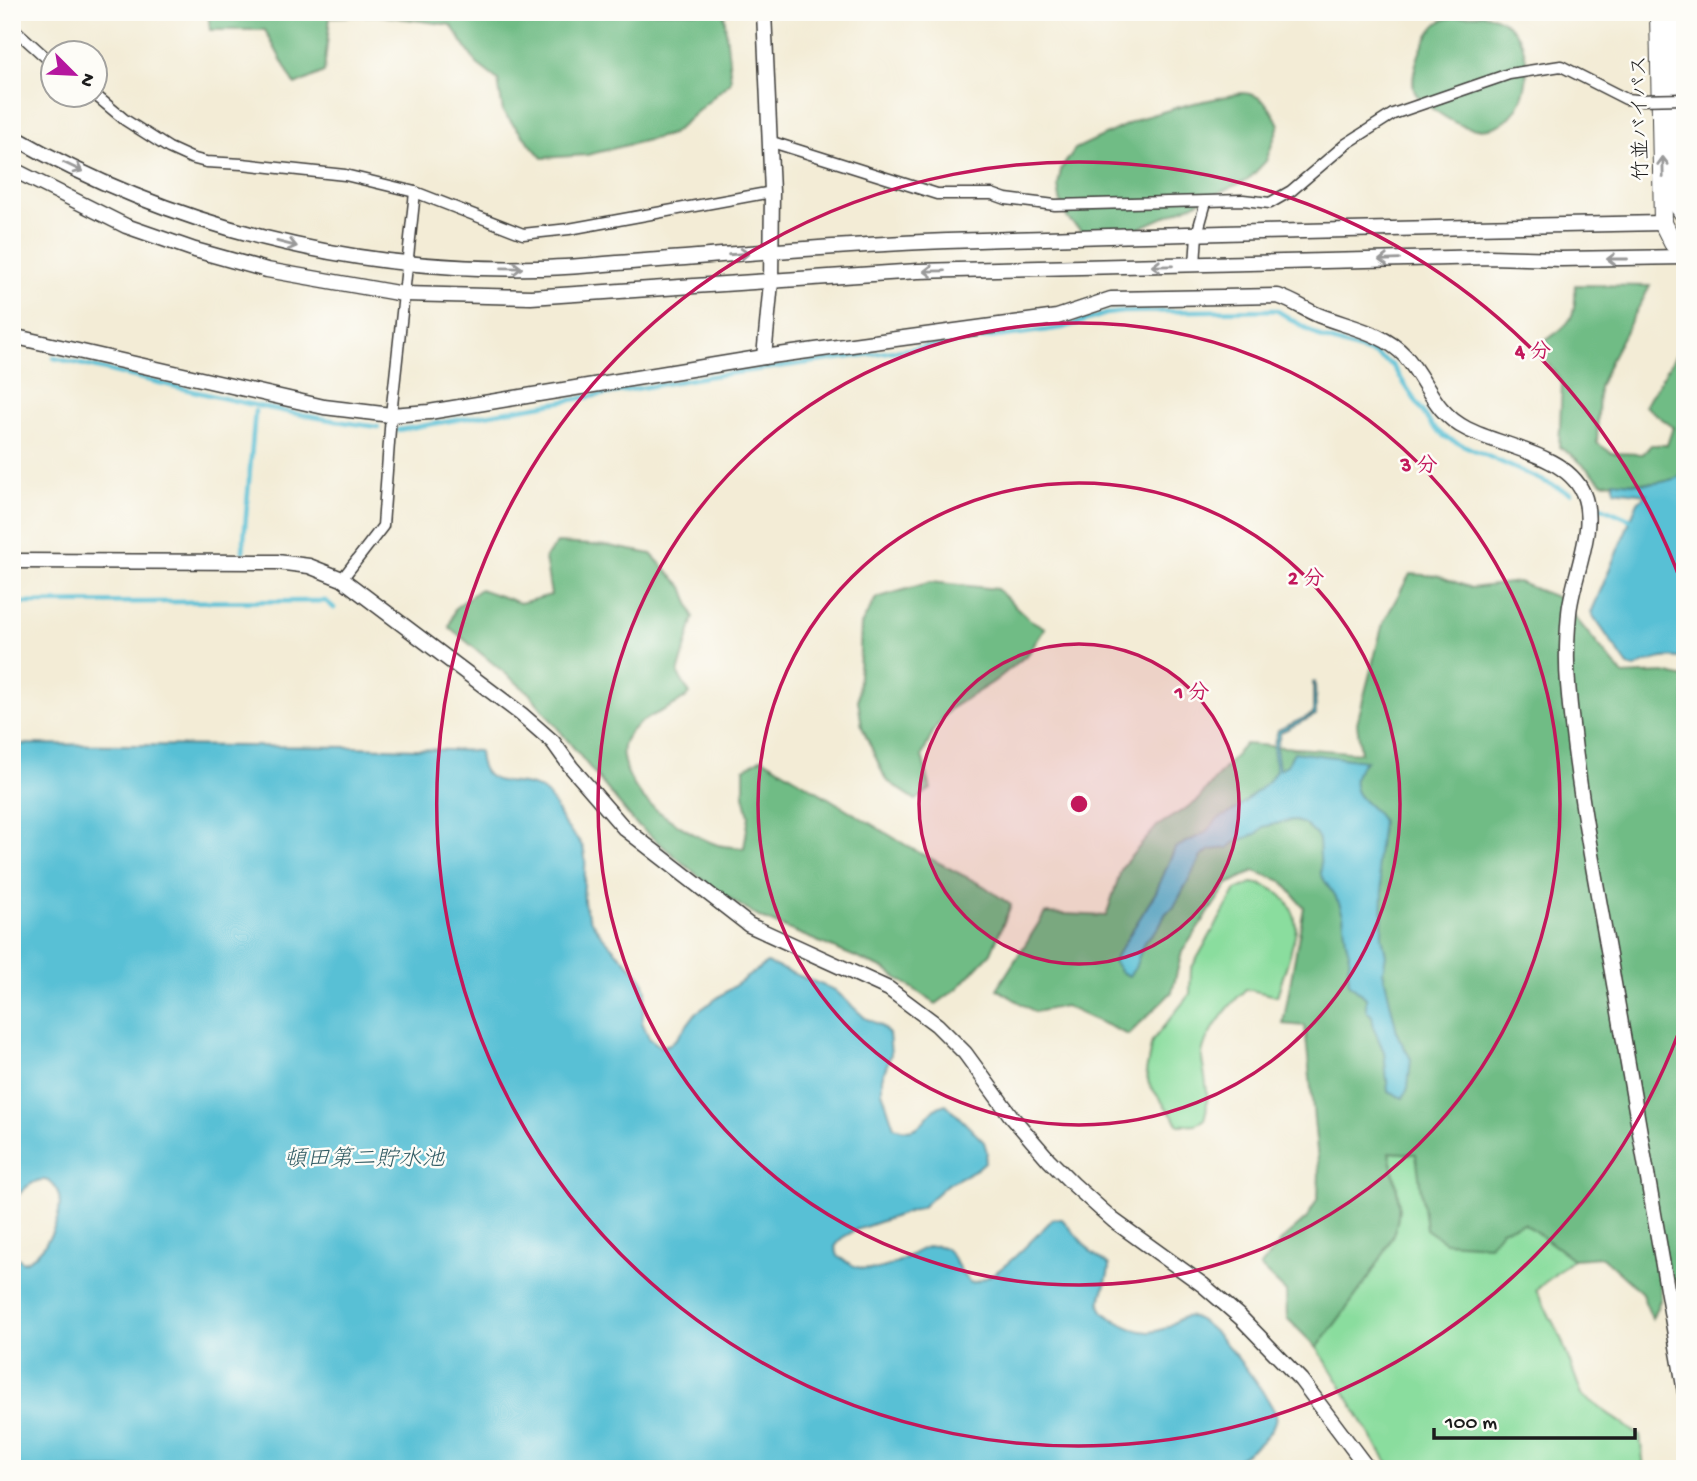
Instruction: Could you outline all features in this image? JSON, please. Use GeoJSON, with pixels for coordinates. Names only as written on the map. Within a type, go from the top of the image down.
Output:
{"type":"FeatureCollection","features":[{"type":"Feature","properties":{"kind":"highway","name":"竹並バイパス"},"geometry":{"type":"LineString","coordinates":[[1659,12],[1679,247]]}},
{"type":"Feature","properties":{"kind":"highway","name":"竹並バイパス"},"geometry":{"type":"LineString","coordinates":[[1675,12],[1675,216]]}},
{"type":"Feature","properties":{"kind":"street"},"geometry":{"type":"LineString","coordinates":[[764,12],[772,142],[771,282],[764,357]]}},
{"type":"Feature","properties":{"kind":"street"},"geometry":{"type":"LineString","coordinates":[[12,27],[38,50]]}},
{"type":"Feature","properties":{"kind":"street"},"geometry":{"type":"LineString","coordinates":[[772,142],[937,194],[992,194],[1006,199],[1055,205],[1243,200],[1270,203],[1291,191],[1346,144],[1393,114],[1509,74],[1561,66],[1626,99],[1685,99]]}},
{"type":"Feature","properties":{"kind":"street"},"geometry":{"type":"LineString","coordinates":[[108,106],[169,148],[191,158],[206,162],[345,175],[415,192],[523,234],[569,229],[772,192]]}},
{"type":"Feature","properties":{"kind":"street"},"geometry":{"type":"LineString","coordinates":[[12,136],[117,189],[221,226],[295,247],[406,264],[537,268],[918,243],[1642,223],[1675,216]]}},
{"type":"Feature","properties":{"kind":"street"},"geometry":{"type":"LineString","coordinates":[[12,169],[126,226],[195,250],[267,270],[403,294],[531,297],[918,271],[1490,257],[1685,257]]}},
{"type":"Feature","properties":{"kind":"street"},"geometry":{"type":"LineString","coordinates":[[342,579],[383,526],[391,415],[415,192]]}},
{"type":"Feature","properties":{"kind":"street"},"geometry":{"type":"LineString","coordinates":[[1195,265],[1197,234],[1206,202]]}},
{"type":"Feature","properties":{"kind":"street"},"geometry":{"type":"LineString","coordinates":[[1658,258],[1679,247]]}},
{"type":"Feature","properties":{"kind":"street"},"geometry":{"type":"LineString","coordinates":[[12,336],[324,407],[391,415],[429,412],[764,357],[1057,317],[1111,299],[1278,296],[1315,314],[1375,335],[1393,346],[1405,357],[1433,401],[1449,418],[1468,429],[1549,461],[1568,472],[1582,490],[1588,508],[1586,532],[1569,612],[1568,682],[1583,805],[1685,1392]]}},
{"type":"Feature","properties":{"kind":"street"},"geometry":{"type":"LineString","coordinates":[[12,561],[277,562],[309,566],[342,579],[521,714],[553,742],[624,828],[749,925],[889,989],[937,1025],[965,1053],[1011,1116],[1073,1184],[1113,1220],[1203,1285],[1241,1318],[1301,1380],[1368,1469]]}},
{"type":"Feature","properties":{"kind":"green space"},"geometry":{"type":"Polygon","coordinates":[[[208,12],[724,12],[731,81],[672,134],[587,155],[542,158],[503,112],[498,80],[476,63],[451,25],[377,15],[330,17],[324,72],[295,85],[265,30],[210,30],[208,12]]]}},
{"type":"Feature","properties":{"kind":"green space"},"geometry":{"type":"Polygon","coordinates":[[[1483,14],[1507,24],[1521,43],[1527,67],[1524,92],[1513,113],[1495,126],[1470,128],[1439,113],[1422,101],[1415,92],[1414,75],[1419,54],[1435,26],[1451,18],[1483,14]]]}},
{"type":"Feature","properties":{"kind":"green space"},"geometry":{"type":"Polygon","coordinates":[[[1242,93],[1261,99],[1279,125],[1266,161],[1248,180],[1119,237],[1083,232],[1068,219],[1061,205],[1058,186],[1061,169],[1075,149],[1141,118],[1242,93]]]}},
{"type":"Feature","properties":{"kind":"green space"},"geometry":{"type":"Polygon","coordinates":[[[1575,285],[1650,286],[1599,387],[1597,443],[1612,453],[1643,454],[1651,445],[1667,445],[1673,427],[1645,406],[1685,340],[1685,474],[1664,482],[1603,483],[1559,447],[1562,383],[1537,347],[1568,323],[1574,308],[1575,285]]]}},
{"type":"Feature","properties":{"kind":"green space"},"geometry":{"type":"Polygon","coordinates":[[[557,543],[609,546],[651,554],[683,587],[694,617],[678,674],[690,694],[639,724],[631,731],[623,747],[625,764],[632,782],[648,803],[700,837],[718,845],[744,848],[749,816],[744,795],[744,769],[762,758],[914,850],[984,886],[1011,905],[991,953],[958,988],[936,1004],[884,969],[759,917],[714,889],[634,822],[529,693],[449,627],[455,608],[480,589],[520,603],[551,595],[545,558],[557,543]]]}},
{"type":"Feature","properties":{"kind":"green space"},"geometry":{"type":"Polygon","coordinates":[[[1410,574],[1439,576],[1471,588],[1518,582],[1559,598],[1623,675],[1664,673],[1685,678],[1685,1314],[1679,1281],[1660,1280],[1661,1298],[1652,1319],[1641,1292],[1602,1257],[1573,1259],[1524,1223],[1501,1230],[1489,1245],[1445,1242],[1426,1229],[1416,1154],[1389,1152],[1399,1208],[1394,1231],[1376,1265],[1317,1348],[1287,1318],[1286,1292],[1260,1267],[1283,1239],[1307,1218],[1318,1198],[1319,1172],[1305,1026],[1283,1024],[1304,907],[1282,881],[1254,871],[1228,884],[1182,952],[1172,992],[1128,1035],[1065,1006],[1035,1012],[997,989],[1045,913],[1106,916],[1122,867],[1157,826],[1196,802],[1245,744],[1361,753],[1357,723],[1383,623],[1410,574]]]}},
{"type":"Feature","properties":{"kind":"green space"},"geometry":{"type":"Polygon","coordinates":[[[931,582],[997,589],[1029,619],[1045,628],[1028,654],[995,681],[950,709],[934,730],[922,756],[931,789],[916,800],[886,780],[862,727],[858,700],[861,625],[876,598],[931,582]]]}},
{"type":"Feature","properties":{"kind":"green space"},"geometry":{"type":"Polygon","coordinates":[[[1252,883],[1276,891],[1292,909],[1296,926],[1288,960],[1277,996],[1246,989],[1211,1031],[1202,1059],[1207,1097],[1204,1120],[1196,1124],[1179,1125],[1149,1084],[1146,1072],[1152,1041],[1190,994],[1191,969],[1236,890],[1252,883]]]}},
{"type":"Feature","properties":{"kind":"green space"},"geometry":{"type":"Polygon","coordinates":[[[1388,1152],[1416,1154],[1501,1230],[1524,1223],[1573,1259],[1536,1290],[1560,1336],[1582,1395],[1640,1436],[1644,1469],[1392,1469],[1317,1348],[1376,1265],[1394,1231],[1399,1200],[1388,1152]]]}},
{"type":"Feature","properties":{"kind":"water"},"geometry":{"type":"Polygon","coordinates":[[[1685,474],[1685,659],[1659,659],[1635,668],[1628,666],[1591,613],[1638,502],[1646,494],[1614,490],[1614,481],[1659,483],[1685,474]]]}},
{"type":"Feature","properties":{"kind":"water"},"geometry":{"type":"Polygon","coordinates":[[[1313,682],[1316,715],[1281,732],[1276,748],[1279,769],[1287,765],[1294,752],[1366,761],[1357,772],[1354,782],[1359,795],[1382,821],[1377,864],[1383,891],[1382,936],[1386,955],[1383,971],[1398,1036],[1411,1059],[1408,1088],[1403,1098],[1388,1092],[1384,1052],[1374,1029],[1372,1016],[1366,1010],[1366,998],[1349,983],[1350,956],[1343,915],[1339,903],[1321,875],[1319,840],[1304,824],[1292,820],[1263,827],[1257,834],[1237,841],[1228,848],[1210,850],[1201,857],[1174,907],[1166,913],[1158,928],[1144,942],[1135,968],[1129,976],[1121,972],[1113,961],[1156,892],[1175,848],[1205,833],[1217,820],[1235,810],[1269,781],[1276,770],[1273,748],[1278,730],[1313,714],[1313,682]]]}},
{"type":"Feature","properties":{"kind":"water","name":"頓田第二貯水池"},"geometry":{"type":"Polygon","coordinates":[[[12,744],[479,751],[482,766],[488,775],[497,780],[530,785],[550,798],[564,823],[581,844],[585,857],[586,910],[604,938],[643,980],[646,990],[642,1022],[649,1038],[661,1047],[670,1044],[696,1013],[767,963],[835,990],[865,1018],[880,1025],[889,1034],[891,1054],[882,1078],[882,1091],[894,1127],[912,1129],[932,1111],[946,1104],[984,1142],[987,1152],[985,1162],[977,1169],[946,1185],[922,1207],[856,1230],[842,1238],[835,1247],[838,1256],[855,1267],[871,1270],[886,1267],[923,1249],[934,1246],[945,1248],[971,1283],[993,1274],[1015,1257],[1053,1219],[1062,1219],[1092,1253],[1109,1265],[1101,1302],[1105,1314],[1128,1327],[1145,1332],[1163,1329],[1184,1317],[1192,1317],[1202,1322],[1226,1344],[1270,1403],[1276,1414],[1270,1431],[1256,1446],[1222,1469],[12,1469],[12,1253],[23,1262],[38,1252],[56,1223],[60,1202],[53,1185],[41,1180],[27,1187],[12,1204],[12,744]]]}},
{"type":"Feature","properties":{"kind":"waterway"},"geometry":{"type":"LineString","coordinates":[[398,430],[704,377],[1062,328],[1106,314],[1276,310],[1322,338],[1374,354],[1392,365],[1432,426],[1445,437],[1570,493]]}},
{"type":"Feature","properties":{"kind":"waterway"},"geometry":{"type":"LineString","coordinates":[[54,358],[296,414],[378,427]]}},
{"type":"Feature","properties":{"kind":"waterway"},"geometry":{"type":"LineString","coordinates":[[243,551],[255,411]]}},
{"type":"Feature","properties":{"kind":"waterway"},"geometry":{"type":"LineString","coordinates":[[1599,506],[1631,520]]}},
{"type":"Feature","properties":{"kind":"waterway"},"geometry":{"type":"LineString","coordinates":[[12,603],[326,601],[334,608]]}}]}
